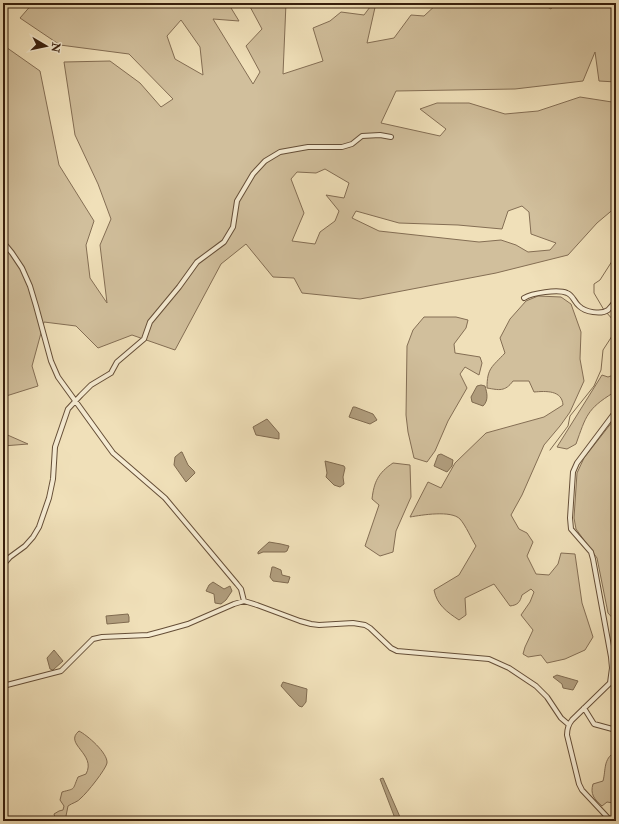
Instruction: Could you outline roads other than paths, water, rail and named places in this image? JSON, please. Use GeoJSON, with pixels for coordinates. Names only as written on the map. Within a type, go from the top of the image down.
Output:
{"type":"FeatureCollection","features":[{"type":"Feature","properties":{"kind":"street"},"geometry":{"type":"LineString","coordinates":[[3,565],[10,557],[25,546],[39,526],[49,498],[53,479],[55,447],[68,409],[91,385],[110,373],[117,362],[144,339],[150,322],[179,288],[197,262],[224,242],[233,227],[237,201],[253,174],[265,161],[280,152],[308,147],[342,147],[352,144],[362,136],[380,135],[391,137]]}},
{"type":"Feature","properties":{"kind":"street"},"geometry":{"type":"LineString","coordinates":[[3,242],[22,268],[36,306],[51,361],[58,377],[113,453],[165,498],[241,589],[244,601]]}},
{"type":"Feature","properties":{"kind":"street"},"geometry":{"type":"LineString","coordinates":[[524,298],[540,292],[566,292],[572,296],[578,306],[584,310],[598,312],[609,310],[616,300]]}},
{"type":"Feature","properties":{"kind":"street"},"geometry":{"type":"LineString","coordinates":[[610,683],[612,668],[593,559],[591,552],[571,529],[570,518],[573,472],[577,463],[616,411]]}},
{"type":"Feature","properties":{"kind":"street"},"geometry":{"type":"LineString","coordinates":[[3,686],[61,671],[93,639],[102,637],[148,635],[188,624],[244,601],[311,624],[353,623],[365,625],[391,648],[397,651],[489,659],[509,668],[536,686],[547,697],[561,718],[568,724]]}},
{"type":"Feature","properties":{"kind":"street"},"geometry":{"type":"LineString","coordinates":[[612,821],[582,790],[579,784],[567,735],[568,724],[610,683],[616,682]]}},
{"type":"Feature","properties":{"kind":"street"},"geometry":{"type":"LineString","coordinates":[[584,708],[594,724],[616,730]]}},
{"type":"Feature","properties":{"kind":"waterway"},"geometry":{"type":"LineString","coordinates":[[604,310],[594,293],[594,284],[600,280],[616,255]]}},
{"type":"Feature","properties":{"kind":"waterway"},"geometry":{"type":"LineString","coordinates":[[606,312],[614,321],[616,328]]}},
{"type":"Feature","properties":{"kind":"waterway"},"geometry":{"type":"LineString","coordinates":[[550,450],[568,426],[570,416],[594,386],[601,370],[603,350],[616,330]]}}]}
